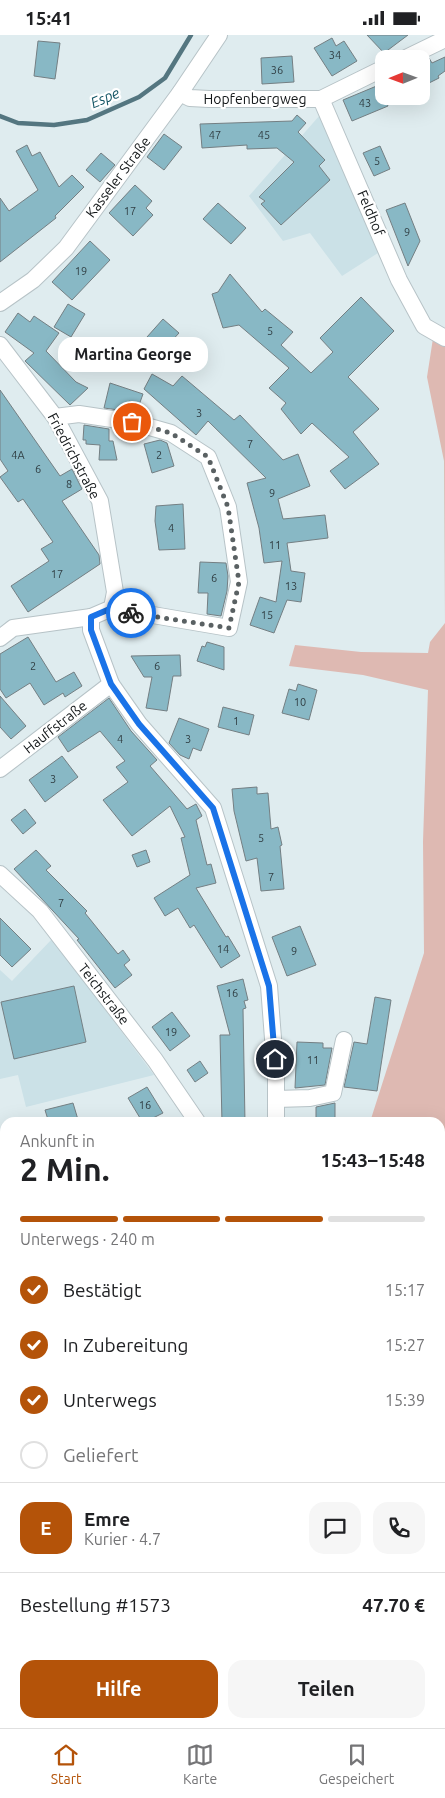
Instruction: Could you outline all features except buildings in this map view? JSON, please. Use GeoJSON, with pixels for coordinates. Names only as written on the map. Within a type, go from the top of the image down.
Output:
{"type":"FeatureCollection","features":[{"type":"Feature","properties":{"kind":"street","name":"Kasseler Straße"},"geometry":{"type":"LineString","coordinates":[[0,303],[32,280],[66,248],[180,93],[219,35]]}},
{"type":"Feature","properties":{"kind":"street"},"geometry":{"type":"LineString","coordinates":[[422,50],[445,39]]}},
{"type":"Feature","properties":{"kind":"street","name":"Hopfenbergweg"},"geometry":{"type":"LineString","coordinates":[[180,93],[190,97],[209,99],[321,99],[375,72]]}},
{"type":"Feature","properties":{"kind":"street","name":"Feldhof"},"geometry":{"type":"LineString","coordinates":[[321,99],[400,280],[424,326],[445,338]]}},
{"type":"Feature","properties":{"kind":"street","name":"Friedrichstraße"},"geometry":{"type":"LineString","coordinates":[[0,345],[55,417],[100,501],[115,592],[112,608]]}},
{"type":"Feature","properties":{"kind":"street"},"geometry":{"type":"LineString","coordinates":[[0,638],[13,628],[91,617],[112,608],[229,628],[239,582],[228,507],[208,457],[171,433],[132,422],[79,414],[55,417]]}},
{"type":"Feature","properties":{"kind":"street"},"geometry":{"type":"LineString","coordinates":[[91,617],[91,630],[111,684],[139,724],[213,808],[269,986],[276,1078],[276,1117]]}},
{"type":"Feature","properties":{"kind":"street","name":"Hauffstraße"},"geometry":{"type":"LineString","coordinates":[[0,769],[111,684]]}},
{"type":"Feature","properties":{"kind":"street","name":"Teichstraße"},"geometry":{"type":"LineString","coordinates":[[0,874],[40,911],[155,1060],[194,1117]]}},
{"type":"Feature","properties":{"kind":"street"},"geometry":{"type":"LineString","coordinates":[[276,1099],[310,1099],[333,1093],[344,1040]]}},
{"type":"Feature","properties":{"kind":"shaded area"},"geometry":{"type":"Polygon","coordinates":[[[320,115],[378,253],[342,276],[310,233],[283,241],[249,196],[320,115]]]}},
{"type":"Feature","properties":{"kind":"shaded area"},"geometry":{"type":"Polygon","coordinates":[[[434,332],[445,340],[445,623],[444,461],[427,377],[434,332]]]}},
{"type":"Feature","properties":{"kind":"shaded area"},"geometry":{"type":"Polygon","coordinates":[[[445,623],[445,1117],[372,1117],[424,953],[423,842],[428,690],[363,675],[289,666],[295,645],[361,652],[428,653],[430,642],[445,623]]]}},
{"type":"Feature","properties":{"kind":"shaded area"},"geometry":{"type":"Polygon","coordinates":[[[52,939],[154,1075],[26,1107],[18,1075],[0,1079],[0,970],[12,981],[52,939]]]}},
{"type":"Feature","properties":{"kind":"waterway","name":"Espe"},"geometry":{"type":"LineString","coordinates":[[0,116],[18,123],[54,125],[87,120],[139,97],[165,78],[191,35]]}},
{"type":"Feature","properties":{"kind":"way so far"},"geometry":{"type":"LineString","coordinates":[[131,613],[229,628],[239,582],[228,507],[208,457],[171,433],[132,422]]}},
{"type":"Feature","properties":{"kind":"place","name":"Martina George"},"geometry":{"type":"Point","coordinates":[132,422]}},
{"type":"Feature","properties":{"kind":"route"},"geometry":{"type":"LineString","coordinates":[[131,613],[112,608],[91,617],[91,630],[111,684],[139,724],[213,808],[269,986],[275,1059]]}}]}
